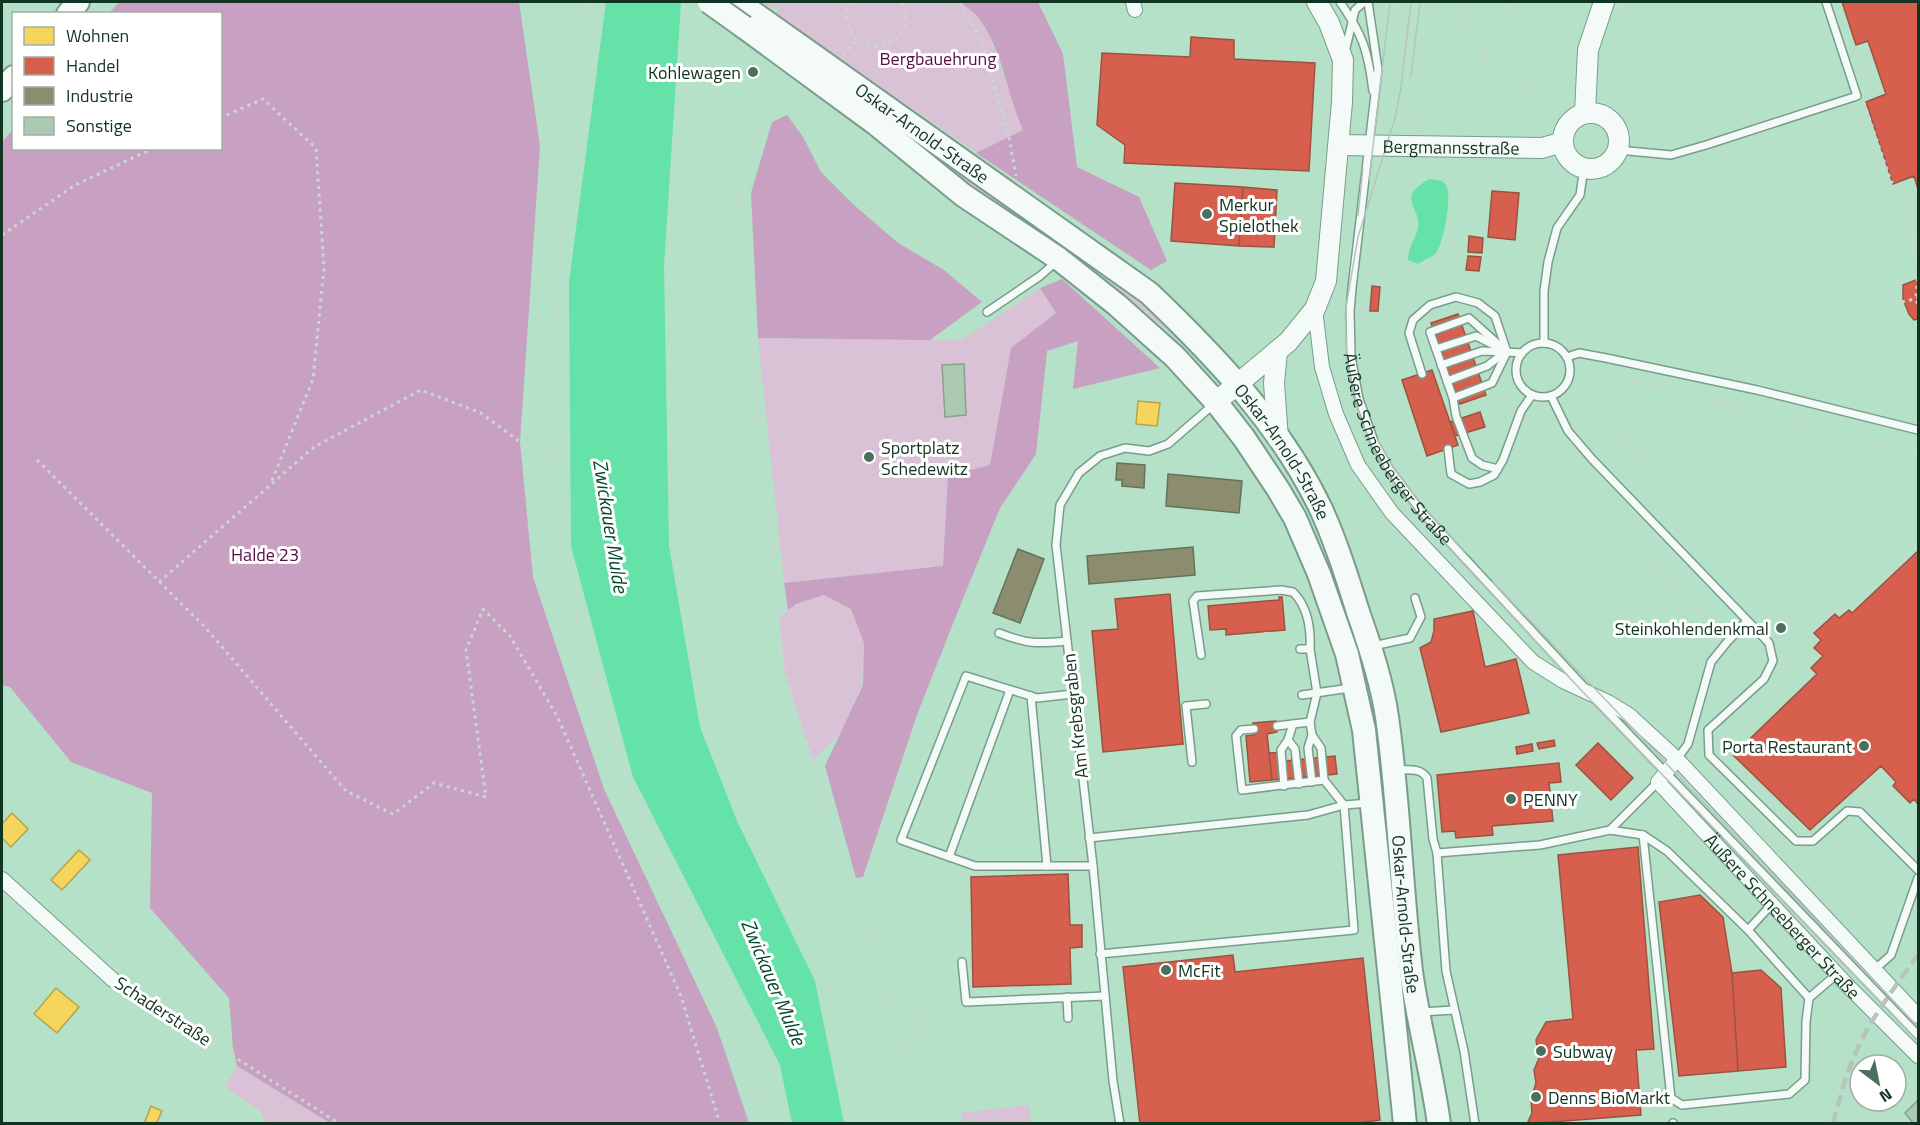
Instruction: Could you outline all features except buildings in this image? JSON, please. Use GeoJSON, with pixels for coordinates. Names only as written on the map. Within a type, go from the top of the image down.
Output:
{"type":"FeatureCollection","features":[{"type":"Feature","properties":{"kind":"main road","name":"Äußere Schneeberger Straße"},"geometry":{"type":"LineString","coordinates":[[1216,402],[1288,342],[1316,309],[1326,281],[1339,145],[1343,60],[1329,23],[1317,2]]}},
{"type":"Feature","properties":{"kind":"main road"},"geometry":{"type":"LineString","coordinates":[[1585,104],[1607,118],[1615,127],[1619,138],[1618,150],[1612,159],[1604,166],[1594,169],[1584,168],[1573,162],[1566,153],[1563,142],[1565,129],[1585,104],[1588,50],[1604,2]]}},
{"type":"Feature","properties":{"kind":"main road"},"geometry":{"type":"LineString","coordinates":[[711,11],[744,13]]}},
{"type":"Feature","properties":{"kind":"main road","name":"Oskar-Arnold-Straße"},"geometry":{"type":"LineString","coordinates":[[744,13],[1149,293],[1201,342],[1238,385],[1300,472],[1337,546],[1370,646],[1386,714],[1394,770],[1411,971],[1434,1085],[1439,1124]]}},
{"type":"Feature","properties":{"kind":"main road","name":"Oskar-Arnold-Straße"},"geometry":{"type":"LineString","coordinates":[[744,13],[777,50],[876,124],[963,195],[1059,259],[1117,305],[1167,350],[1216,402],[1249,447],[1295,518],[1319,573],[1347,654],[1364,730],[1405,1124]]}},
{"type":"Feature","properties":{"kind":"main road"},"geometry":{"type":"LineString","coordinates":[[2,90],[12,78]]}},
{"type":"Feature","properties":{"kind":"main road","name":"Bergmannsstraße"},"geometry":{"type":"LineString","coordinates":[[1339,145],[1542,148],[1563,142]]}},
{"type":"Feature","properties":{"kind":"main road"},"geometry":{"type":"LineString","coordinates":[[1277,351],[1274,383],[1278,439]]}},
{"type":"Feature","properties":{"kind":"street","name":"Äußere Schneeberger Straße"},"geometry":{"type":"LineString","coordinates":[[1316,309],[1322,367],[1336,414],[1358,465],[1392,513],[1533,663],[1629,715],[1677,759],[1918,1016]]}},
{"type":"Feature","properties":{"kind":"street"},"geometry":{"type":"LineString","coordinates":[[1659,780],[1677,759]]}},
{"type":"Feature","properties":{"kind":"street","name":"Äußere Schneeberger Straße"},"geometry":{"type":"LineString","coordinates":[[1659,780],[1837,974],[1918,1056]]}},
{"type":"Feature","properties":{"kind":"street","name":"Schaderstraße"},"geometry":{"type":"LineString","coordinates":[[2,879],[112,980]]}},
{"type":"Feature","properties":{"kind":"lane"},"geometry":{"type":"LineString","coordinates":[[1340,2],[1365,46],[1374,102]]}},
{"type":"Feature","properties":{"kind":"lane"},"geometry":{"type":"LineString","coordinates":[[1343,60],[1355,10],[1363,2]]}},
{"type":"Feature","properties":{"kind":"lane"},"geometry":{"type":"LineString","coordinates":[[1363,2],[1378,69],[1374,102]]}},
{"type":"Feature","properties":{"kind":"lane"},"geometry":{"type":"LineString","coordinates":[[1618,150],[1671,155],[1706,146],[1857,96],[1826,2]]}},
{"type":"Feature","properties":{"kind":"lane","name":"Äußere Schneeberger Straße"},"geometry":{"type":"LineString","coordinates":[[1374,102],[1350,311],[1351,356],[1369,429],[1390,470],[1421,511],[1591,695],[1659,780],[1918,1035]]}},
{"type":"Feature","properties":{"kind":"lane"},"geometry":{"type":"LineString","coordinates":[[1544,343],[1544,291],[1548,262],[1557,228],[1580,195],[1584,168]]}},
{"type":"Feature","properties":{"kind":"lane"},"geometry":{"type":"LineString","coordinates":[[987,312],[1040,276],[1059,259]]}},
{"type":"Feature","properties":{"kind":"lane"},"geometry":{"type":"LineString","coordinates":[[1422,374],[1409,333],[1413,320],[1430,305],[1456,297],[1478,303],[1495,316],[1506,352],[1492,383],[1453,398]]}},
{"type":"Feature","properties":{"kind":"lane"},"geometry":{"type":"LineString","coordinates":[[1498,469],[1482,465],[1472,458],[1456,416],[1453,398],[1430,332],[1469,318],[1506,352]]}},
{"type":"Feature","properties":{"kind":"lane"},"geometry":{"type":"LineString","coordinates":[[1436,349],[1476,336],[1506,352]]}},
{"type":"Feature","properties":{"kind":"lane"},"geometry":{"type":"LineString","coordinates":[[1544,343],[1558,347],[1567,357],[1570,367],[1569,378],[1561,390],[1551,396],[1542,397],[1524,390],[1516,375],[1516,364],[1528,348],[1544,343]]}},
{"type":"Feature","properties":{"kind":"lane"},"geometry":{"type":"LineString","coordinates":[[1441,365],[1482,351],[1522,353]]}},
{"type":"Feature","properties":{"kind":"lane"},"geometry":{"type":"LineString","coordinates":[[1447,381],[1487,366],[1506,352]]}},
{"type":"Feature","properties":{"kind":"lane"},"geometry":{"type":"LineString","coordinates":[[1567,357],[1579,352],[1757,390],[1918,430]]}},
{"type":"Feature","properties":{"kind":"lane"},"geometry":{"type":"LineString","coordinates":[[1448,449],[1451,474],[1469,484],[1480,482],[1494,475],[1503,460],[1521,411],[1532,395]]}},
{"type":"Feature","properties":{"kind":"lane"},"geometry":{"type":"LineString","coordinates":[[1551,396],[1568,431],[1592,459],[1769,643],[1773,661],[1764,679],[1708,730],[1709,755],[1796,841],[1813,841],[1847,812],[1860,812],[1918,870]]}},
{"type":"Feature","properties":{"kind":"lane","name":"Am Krebsgraben"},"geometry":{"type":"LineString","coordinates":[[1120,1124],[1113,1082],[1093,866],[1056,545],[1060,505],[1080,473],[1100,456],[1125,448],[1149,451],[1168,444],[1216,402]]}},
{"type":"Feature","properties":{"kind":"lane"},"geometry":{"type":"LineString","coordinates":[[1201,654],[1193,601],[1197,596],[1281,590],[1293,592],[1302,604],[1311,634],[1310,649],[1317,693],[1310,722],[1312,735],[1308,748],[1312,782]]}},
{"type":"Feature","properties":{"kind":"lane"},"geometry":{"type":"LineString","coordinates":[[1370,646],[1410,638],[1421,617],[1415,598]]}},
{"type":"Feature","properties":{"kind":"lane"},"geometry":{"type":"LineString","coordinates":[[1677,759],[1688,744],[1711,663],[1747,621]]}},
{"type":"Feature","properties":{"kind":"lane"},"geometry":{"type":"LineString","coordinates":[[999,633],[1024,643],[1067,641]]}},
{"type":"Feature","properties":{"kind":"lane"},"geometry":{"type":"LineString","coordinates":[[1300,649],[1310,649]]}},
{"type":"Feature","properties":{"kind":"lane"},"geometry":{"type":"LineString","coordinates":[[1073,694],[1037,698],[966,676],[901,840],[975,866],[1093,866]]}},
{"type":"Feature","properties":{"kind":"lane"},"geometry":{"type":"LineString","coordinates":[[1302,695],[1355,687]]}},
{"type":"Feature","properties":{"kind":"lane"},"geometry":{"type":"LineString","coordinates":[[951,857],[1010,690]]}},
{"type":"Feature","properties":{"kind":"lane"},"geometry":{"type":"LineString","coordinates":[[1030,696],[1047,866]]}},
{"type":"Feature","properties":{"kind":"lane"},"geometry":{"type":"LineString","coordinates":[[1192,762],[1186,706],[1206,704]]}},
{"type":"Feature","properties":{"kind":"lane"},"geometry":{"type":"LineString","coordinates":[[1275,724],[1310,722]]}},
{"type":"Feature","properties":{"kind":"lane"},"geometry":{"type":"LineString","coordinates":[[1284,786],[1281,750],[1288,740],[1293,724]]}},
{"type":"Feature","properties":{"kind":"lane"},"geometry":{"type":"LineString","coordinates":[[1254,729],[1241,730],[1236,736],[1242,790],[1324,780]]}},
{"type":"Feature","properties":{"kind":"lane"},"geometry":{"type":"LineString","coordinates":[[1101,954],[1354,930],[1344,805],[1324,780],[1321,748],[1312,735]]}},
{"type":"Feature","properties":{"kind":"lane"},"geometry":{"type":"LineString","coordinates":[[1288,740],[1295,749],[1299,784]]}},
{"type":"Feature","properties":{"kind":"lane"},"geometry":{"type":"LineString","coordinates":[[1394,770],[1419,771],[1427,778],[1433,839],[1437,853],[1446,971],[1464,1051],[1475,1124]]}},
{"type":"Feature","properties":{"kind":"lane"},"geometry":{"type":"LineString","coordinates":[[1610,830],[1659,780]]}},
{"type":"Feature","properties":{"kind":"lane"},"geometry":{"type":"LineString","coordinates":[[1089,838],[1308,815],[1344,805],[1372,803]]}},
{"type":"Feature","properties":{"kind":"lane"},"geometry":{"type":"LineString","coordinates":[[1437,853],[1540,845],[1610,830],[1643,835],[1667,851],[1748,930],[1809,998]]}},
{"type":"Feature","properties":{"kind":"lane"},"geometry":{"type":"LineString","coordinates":[[1643,835],[1671,1098],[1682,1105],[1789,1094],[1805,1080],[1806,1022],[1809,998],[1837,974]]}},
{"type":"Feature","properties":{"kind":"lane"},"geometry":{"type":"LineString","coordinates":[[1874,970],[1891,955],[1918,878]]}},
{"type":"Feature","properties":{"kind":"lane"},"geometry":{"type":"LineString","coordinates":[[1748,930],[1772,904]]}},
{"type":"Feature","properties":{"kind":"lane"},"geometry":{"type":"LineString","coordinates":[[962,962],[966,1002],[1105,996]]}},
{"type":"Feature","properties":{"kind":"lane"},"geometry":{"type":"LineString","coordinates":[[1067,997],[1068,1018]]}},
{"type":"Feature","properties":{"kind":"lane"},"geometry":{"type":"LineString","coordinates":[[1418,1012],[1454,1010]]}},
{"type":"Feature","properties":{"kind":"path"},"geometry":{"type":"LineString","coordinates":[[587,2],[573,99],[560,252],[554,406],[555,524],[588,665],[646,832],[733,1012],[771,1124]]}},
{"type":"Feature","properties":{"kind":"path"},"geometry":{"type":"LineString","coordinates":[[851,2],[846,13],[850,32],[865,45],[884,46],[893,42],[904,27],[905,9],[901,2]]}},
{"type":"Feature","properties":{"kind":"path"},"geometry":{"type":"LineString","coordinates":[[951,2],[971,21],[985,51],[1009,137],[1019,201]]}},
{"type":"Feature","properties":{"kind":"path"},"geometry":{"type":"LineString","coordinates":[[1379,2],[1390,3],[1400,9],[1398,27],[1424,31]]}},
{"type":"Feature","properties":{"kind":"path"},"geometry":{"type":"LineString","coordinates":[[1361,331],[1363,294],[1373,244],[1400,163],[1406,161],[1409,147],[1428,2]]}},
{"type":"Feature","properties":{"kind":"path"},"geometry":{"type":"LineString","coordinates":[[1456,2],[1492,71],[1514,88],[1531,97],[1585,104],[1601,90],[1626,113],[1639,131],[1664,132],[1862,70],[1868,72],[1864,104],[1891,181],[1896,190],[1913,196],[1911,225],[1918,270],[1918,305]]}},
{"type":"Feature","properties":{"kind":"path"},"geometry":{"type":"LineString","coordinates":[[1413,121],[1459,125],[1508,2]]}},
{"type":"Feature","properties":{"kind":"path"},"geometry":{"type":"LineString","coordinates":[[711,11],[712,53],[738,202],[784,670],[890,1006],[902,1053],[907,1124]]}},
{"type":"Feature","properties":{"kind":"path"},"geometry":{"type":"LineString","coordinates":[[738,202],[750,175],[777,50]]}},
{"type":"Feature","properties":{"kind":"path"},"geometry":{"type":"LineString","coordinates":[[1531,97],[1534,77]]}},
{"type":"Feature","properties":{"kind":"path"},"geometry":{"type":"LineString","coordinates":[[222,117],[263,99],[316,148],[324,268],[314,379],[270,485]]}},
{"type":"Feature","properties":{"kind":"path"},"geometry":{"type":"LineString","coordinates":[[2,235],[75,185],[150,150]]}},
{"type":"Feature","properties":{"kind":"path"},"geometry":{"type":"LineString","coordinates":[[1583,248],[1882,284],[1898,303],[1917,298]]}},
{"type":"Feature","properties":{"kind":"path"},"geometry":{"type":"LineString","coordinates":[[1603,371],[1787,422],[1918,455]]}},
{"type":"Feature","properties":{"kind":"path"},"geometry":{"type":"LineString","coordinates":[[1368,382],[1378,417]]}},
{"type":"Feature","properties":{"kind":"path"},"geometry":{"type":"LineString","coordinates":[[159,582],[314,447],[421,390],[481,412],[520,442],[555,459]]}},
{"type":"Feature","properties":{"kind":"path"},"geometry":{"type":"LineString","coordinates":[[1587,412],[1616,433],[1792,581],[1826,619]]}},
{"type":"Feature","properties":{"kind":"path"},"geometry":{"type":"LineString","coordinates":[[1382,427],[1394,452]]}},
{"type":"Feature","properties":{"kind":"path"},"geometry":{"type":"LineString","coordinates":[[1548,452],[1728,641],[1750,657],[1773,661],[1788,654],[1826,619],[1866,593],[1913,551],[1918,541]]}},
{"type":"Feature","properties":{"kind":"path"},"geometry":{"type":"LineString","coordinates":[[37,460],[204,626],[346,791],[393,814],[434,783],[486,797],[466,650],[483,609],[510,636],[558,718],[681,996],[720,1124]]}},
{"type":"Feature","properties":{"kind":"path"},"geometry":{"type":"LineString","coordinates":[[1492,570],[1517,594],[1524,606]]}},
{"type":"Feature","properties":{"kind":"path"},"geometry":{"type":"LineString","coordinates":[[1538,621],[1532,614],[1572,627],[1580,625]]}},
{"type":"Feature","properties":{"kind":"path"},"geometry":{"type":"LineString","coordinates":[[1265,632],[1275,724]]}},
{"type":"Feature","properties":{"kind":"path"},"geometry":{"type":"LineString","coordinates":[[1548,716],[1545,696],[1550,684]]}},
{"type":"Feature","properties":{"kind":"path"},"geometry":{"type":"LineString","coordinates":[[1558,692],[1659,780]]}},
{"type":"Feature","properties":{"kind":"path"},"geometry":{"type":"LineString","coordinates":[[922,1032],[917,1010],[934,947],[951,857]]}},
{"type":"Feature","properties":{"kind":"path","name":"Schaderstraße"},"geometry":{"type":"LineString","coordinates":[[112,980],[340,1124]]}},
{"type":"Feature","properties":{"kind":"path"},"geometry":{"type":"LineString","coordinates":[[902,1053],[912,1036],[929,1029],[955,1004],[966,1002]]}},
{"type":"Feature","properties":{"kind":"path"},"geometry":{"type":"LineString","coordinates":[[890,1006],[917,1010]]}},
{"type":"Feature","properties":{"kind":"green space","name":"Halde 23"},"geometry":{"type":"Polygon","coordinates":[[[119,2],[519,2],[540,146],[520,442],[533,577],[604,789],[717,1028],[749,1123],[332,1124],[237,1066],[233,1048],[229,998],[150,908],[152,793],[71,762],[10,687],[2,685],[2,142],[12,130],[12,150],[222,150],[222,12],[110,12],[119,2]]]}},
{"type":"Feature","properties":{"kind":"green space","name":"Bergbauehrung"},"geometry":{"type":"Polygon","coordinates":[[[762,2],[961,2],[979,18],[989,34],[1023,130],[1002,170],[777,16],[777,5],[773,10],[762,2]]]}},
{"type":"Feature","properties":{"kind":"green space"},"geometry":{"type":"Polygon","coordinates":[[[961,2],[1038,2],[1063,54],[1077,167],[1139,197],[1167,261],[1151,270],[976,153],[1023,130],[995,46],[979,18],[961,2]]]}},
{"type":"Feature","properties":{"kind":"green space"},"geometry":{"type":"Polygon","coordinates":[[[787,115],[803,137],[821,172],[853,204],[898,243],[944,270],[982,302],[930,340],[758,338],[751,193],[772,122],[787,115]]]}},
{"type":"Feature","properties":{"kind":"green space"},"geometry":{"type":"Polygon","coordinates":[[[932,152],[1124,283],[1191,345],[1188,350],[1094,269],[953,178],[930,154],[932,152]]]}},
{"type":"Feature","properties":{"kind":"green space"},"geometry":{"type":"Polygon","coordinates":[[[1062,279],[1160,368],[1073,389],[1078,341],[1047,351],[1036,454],[1000,508],[918,712],[863,877],[856,878],[825,766],[863,685],[864,643],[851,609],[824,595],[796,604],[788,610],[784,583],[943,566],[948,476],[990,465],[1011,348],[1056,313],[1040,288],[1062,279]]]}},
{"type":"Feature","properties":{"kind":"green space"},"geometry":{"type":"Polygon","coordinates":[[[1040,288],[1056,313],[1011,348],[990,466],[948,476],[943,566],[784,583],[758,338],[962,340],[1040,288]]]}},
{"type":"Feature","properties":{"kind":"green space"},"geometry":{"type":"Polygon","coordinates":[[[824,595],[851,609],[864,643],[862,685],[842,732],[812,761],[784,670],[779,617],[796,604],[824,595]]]}},
{"type":"Feature","properties":{"kind":"green space"},"geometry":{"type":"Polygon","coordinates":[[[237,1066],[332,1123],[266,1123],[260,1111],[225,1087],[237,1066]]]}},
{"type":"Feature","properties":{"kind":"green space"},"geometry":{"type":"Polygon","coordinates":[[[1029,1105],[1031,1123],[963,1123],[961,1113],[1029,1105]]]}},
{"type":"Feature","properties":{"kind":"water","name":"Zwickauer Mulde"},"geometry":{"type":"Polygon","coordinates":[[[606,2],[681,2],[664,266],[669,546],[700,727],[737,821],[815,981],[844,1123],[792,1123],[780,1065],[633,777],[571,546],[569,282],[606,2]]]}},
{"type":"Feature","properties":{"kind":"water"},"geometry":{"type":"Polygon","coordinates":[[[1429,179],[1441,181],[1446,185],[1448,209],[1438,249],[1435,254],[1418,264],[1408,260],[1418,228],[1411,197],[1419,186],[1429,179]]]}},
{"type":"Feature","properties":{"kind":"tram line"},"geometry":{"type":"LineString","coordinates":[[1369,180],[1390,2]]}},
{"type":"Feature","properties":{"kind":"tram line"},"geometry":{"type":"LineString","coordinates":[[1411,2],[1395,118],[1358,237],[1345,313],[1347,358],[1351,380],[1360,417],[1372,446],[1386,473],[1417,514],[1581,690],[1918,1041]]}},
{"type":"Feature","properties":{"kind":"tram line"},"geometry":{"type":"LineString","coordinates":[[1411,76],[1420,2]]}},
{"type":"Feature","properties":{"kind":"tram line"},"geometry":{"type":"LineString","coordinates":[[1358,216],[1363,168]]}},
{"type":"Feature","properties":{"kind":"tram line"},"geometry":{"type":"LineString","coordinates":[[1378,440],[1406,485],[1464,552]]}},
{"type":"Feature","properties":{"kind":"tram line"},"geometry":{"type":"LineString","coordinates":[[1493,582],[1918,1027]]}},
{"type":"Feature","properties":{"kind":"railway"},"geometry":{"type":"LineString","coordinates":[[1833,1124],[1845,1081],[1860,1043],[1883,1004],[1918,955]]}},
{"type":"Feature","properties":{"kind":"place","name":"Kohlewagen"},"geometry":{"type":"Point","coordinates":[753,72]}},
{"type":"Feature","properties":{"kind":"place","name":"Merkur Spielothek"},"geometry":{"type":"Point","coordinates":[1207,214]}},
{"type":"Feature","properties":{"kind":"place","name":"Sportplatz Schedewitz"},"geometry":{"type":"Point","coordinates":[869,457]}},
{"type":"Feature","properties":{"kind":"place","name":"Steinkohlendenkmal"},"geometry":{"type":"Point","coordinates":[1781,628]}},
{"type":"Feature","properties":{"kind":"place","name":"Porta Restaurant"},"geometry":{"type":"Point","coordinates":[1864,746]}},
{"type":"Feature","properties":{"kind":"place","name":"PENNY"},"geometry":{"type":"Point","coordinates":[1511,799]}},
{"type":"Feature","properties":{"kind":"place","name":"McFit"},"geometry":{"type":"Point","coordinates":[1166,970]}},
{"type":"Feature","properties":{"kind":"place","name":"Subway"},"geometry":{"type":"Point","coordinates":[1541,1051]}},
{"type":"Feature","properties":{"kind":"place","name":"Denns BioMarkt"},"geometry":{"type":"Point","coordinates":[1536,1097]}}]}
